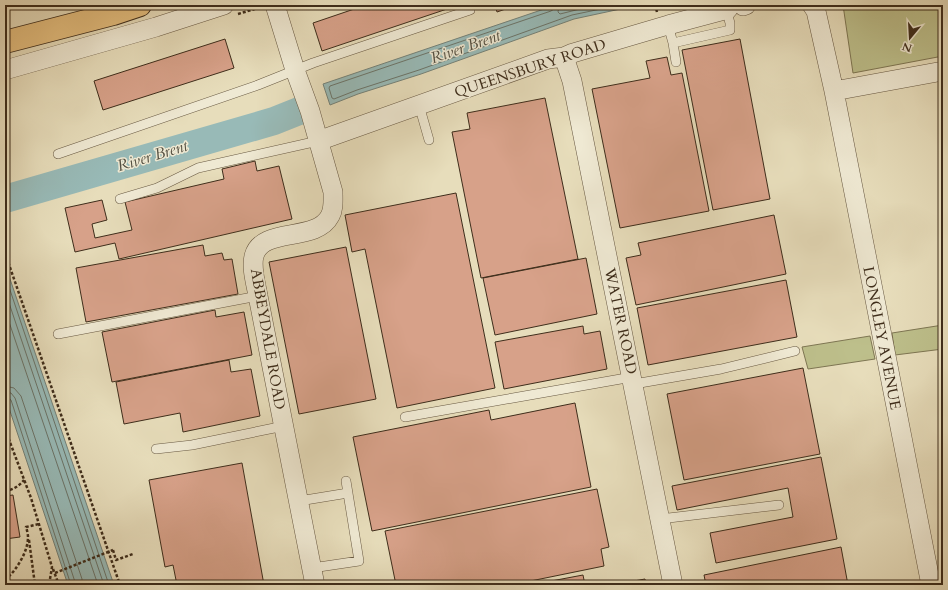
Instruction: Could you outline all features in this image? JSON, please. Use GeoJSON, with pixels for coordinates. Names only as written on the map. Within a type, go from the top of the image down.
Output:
{"type":"FeatureCollection","features":[{"type":"Feature","properties":{"kind":"highway"},"geometry":{"type":"LineString","coordinates":[[5,42],[113,14],[140,5]]}},
{"type":"Feature","properties":{"kind":"street"},"geometry":{"type":"LineString","coordinates":[[5,70],[156,27],[224,5]]}},
{"type":"Feature","properties":{"kind":"street","name":"ABBEYDALE ROAD"},"geometry":{"type":"LineString","coordinates":[[275,5],[295,70],[310,111],[333,192],[333,205],[330,216],[324,224],[315,230],[267,241],[259,247],[254,256],[254,271],[258,296],[313,576]]}},
{"type":"Feature","properties":{"kind":"street"},"geometry":{"type":"LineString","coordinates":[[812,5],[816,11],[834,91],[943,71]]}},
{"type":"Feature","properties":{"kind":"street","name":"QUEENSBURY ROAD"},"geometry":{"type":"LineString","coordinates":[[318,141],[548,59],[564,57],[668,24],[736,7]]}},
{"type":"Feature","properties":{"kind":"street","name":"WATER ROAD"},"geometry":{"type":"LineString","coordinates":[[564,57],[570,74],[673,585]]}},
{"type":"Feature","properties":{"kind":"street","name":"LONGLEY AVENUE"},"geometry":{"type":"LineString","coordinates":[[834,91],[931,585]]}},
{"type":"Feature","properties":{"kind":"lane"},"geometry":{"type":"LineString","coordinates":[[58,154],[470,10],[469,5]]}},
{"type":"Feature","properties":{"kind":"lane"},"geometry":{"type":"LineString","coordinates":[[673,43],[730,30],[736,7]]}},
{"type":"Feature","properties":{"kind":"lane"},"geometry":{"type":"LineString","coordinates":[[668,24],[676,62]]}},
{"type":"Feature","properties":{"kind":"lane"},"geometry":{"type":"LineString","coordinates":[[419,105],[429,140]]}},
{"type":"Feature","properties":{"kind":"lane"},"geometry":{"type":"LineString","coordinates":[[120,199],[157,188],[198,168],[318,141]]}},
{"type":"Feature","properties":{"kind":"lane"},"geometry":{"type":"LineString","coordinates":[[58,334],[258,296]]}},
{"type":"Feature","properties":{"kind":"lane"},"geometry":{"type":"LineString","coordinates":[[405,417],[633,381],[721,369],[795,351]]}},
{"type":"Feature","properties":{"kind":"lane"},"geometry":{"type":"LineString","coordinates":[[156,449],[192,445],[284,426]]}},
{"type":"Feature","properties":{"kind":"lane"},"geometry":{"type":"LineString","coordinates":[[313,576],[359,561],[346,481]]}},
{"type":"Feature","properties":{"kind":"lane"},"geometry":{"type":"LineString","coordinates":[[299,501],[348,493]]}},
{"type":"Feature","properties":{"kind":"lane"},"geometry":{"type":"LineString","coordinates":[[660,519],[778,505]]}},
{"type":"Feature","properties":{"kind":"path"},"geometry":{"type":"LineString","coordinates":[[5,253],[120,585]]}},
{"type":"Feature","properties":{"kind":"path"},"geometry":{"type":"LineString","coordinates":[[5,429],[40,524],[52,567],[59,583]]}},
{"type":"Feature","properties":{"kind":"path"},"geometry":{"type":"LineString","coordinates":[[5,453],[10,443]]}},
{"type":"Feature","properties":{"kind":"path"},"geometry":{"type":"LineString","coordinates":[[5,491],[20,485],[24,479]]}},
{"type":"Feature","properties":{"kind":"path"},"geometry":{"type":"LineString","coordinates":[[35,585],[26,527],[40,524]]}},
{"type":"Feature","properties":{"kind":"path"},"geometry":{"type":"LineString","coordinates":[[5,580],[12,574],[22,559],[28,538]]}},
{"type":"Feature","properties":{"kind":"path"},"geometry":{"type":"LineString","coordinates":[[59,583],[55,573],[113,550],[116,560],[133,554]]}},
{"type":"Feature","properties":{"kind":"path"},"geometry":{"type":"LineString","coordinates":[[52,567],[50,584],[59,583]]}},
{"type":"Feature","properties":{"kind":"green space"},"geometry":{"type":"Polygon","coordinates":[[[843,5],[943,5],[943,56],[853,73],[843,5]]]}},
{"type":"Feature","properties":{"kind":"green space"},"geometry":{"type":"Polygon","coordinates":[[[943,325],[943,349],[895,355],[892,333],[943,325]]]}},
{"type":"Feature","properties":{"kind":"green space"},"geometry":{"type":"Polygon","coordinates":[[[870,336],[875,359],[808,369],[802,347],[870,336]]]}},
{"type":"Feature","properties":{"kind":"water"},"geometry":{"type":"Polygon","coordinates":[[[556,5],[639,5],[574,19],[330,105],[323,84],[556,5]]]}},
{"type":"Feature","properties":{"kind":"water"},"geometry":{"type":"Polygon","coordinates":[[[5,263],[114,585],[68,585],[5,396],[5,263]]]}},
{"type":"Feature","properties":{"kind":"building"},"geometry":{"type":"Polygon","coordinates":[[[366,5],[448,5],[450,8],[322,51],[313,23],[366,5]]]}},
{"type":"Feature","properties":{"kind":"building"},"geometry":{"type":"Polygon","coordinates":[[[495,5],[517,5],[497,12],[495,5]]]}},
{"type":"Feature","properties":{"kind":"building"},"geometry":{"type":"Polygon","coordinates":[[[225,39],[234,68],[103,110],[94,81],[225,39]]]}},
{"type":"Feature","properties":{"kind":"building"},"geometry":{"type":"Polygon","coordinates":[[[740,39],[770,199],[713,210],[682,50],[740,39]]]}},
{"type":"Feature","properties":{"kind":"building"},"geometry":{"type":"Polygon","coordinates":[[[667,57],[671,75],[682,73],[709,211],[620,228],[592,89],[650,78],[646,61],[667,57]]]}},
{"type":"Feature","properties":{"kind":"building"},"geometry":{"type":"Polygon","coordinates":[[[545,98],[578,259],[481,278],[452,132],[470,129],[467,113],[545,98]]]}},
{"type":"Feature","properties":{"kind":"building"},"geometry":{"type":"Polygon","coordinates":[[[255,161],[257,171],[279,166],[292,219],[119,259],[115,243],[75,252],[65,208],[102,200],[107,220],[92,224],[95,238],[132,230],[125,202],[224,179],[222,169],[255,161]]]}},
{"type":"Feature","properties":{"kind":"building"},"geometry":{"type":"Polygon","coordinates":[[[456,193],[495,388],[397,408],[365,249],[352,252],[345,215],[456,193]]]}},
{"type":"Feature","properties":{"kind":"building"},"geometry":{"type":"Polygon","coordinates":[[[774,215],[786,274],[636,305],[626,258],[641,255],[638,243],[774,215]]]}},
{"type":"Feature","properties":{"kind":"building"},"geometry":{"type":"Polygon","coordinates":[[[203,245],[205,256],[222,253],[224,260],[232,259],[238,294],[86,322],[76,268],[203,245]]]}},
{"type":"Feature","properties":{"kind":"building"},"geometry":{"type":"Polygon","coordinates":[[[346,247],[376,399],[299,414],[269,262],[346,247]]]}},
{"type":"Feature","properties":{"kind":"building"},"geometry":{"type":"Polygon","coordinates":[[[586,258],[597,314],[495,335],[483,278],[586,258]]]}},
{"type":"Feature","properties":{"kind":"building"},"geometry":{"type":"Polygon","coordinates":[[[786,280],[797,337],[648,365],[637,308],[786,280]]]}},
{"type":"Feature","properties":{"kind":"building"},"geometry":{"type":"Polygon","coordinates":[[[215,310],[216,317],[244,312],[252,355],[112,382],[102,332],[215,310]]]}},
{"type":"Feature","properties":{"kind":"building"},"geometry":{"type":"Polygon","coordinates":[[[583,326],[584,334],[600,331],[607,369],[504,389],[495,342],[583,326]]]}},
{"type":"Feature","properties":{"kind":"building"},"geometry":{"type":"Polygon","coordinates":[[[229,360],[231,372],[251,369],[260,416],[183,432],[180,413],[124,424],[116,382],[229,360]]]}},
{"type":"Feature","properties":{"kind":"building"},"geometry":{"type":"Polygon","coordinates":[[[803,368],[820,454],[684,480],[667,394],[803,368]]]}},
{"type":"Feature","properties":{"kind":"building"},"geometry":{"type":"Polygon","coordinates":[[[575,403],[591,487],[372,531],[353,437],[489,410],[491,420],[575,403]]]}},
{"type":"Feature","properties":{"kind":"building"},"geometry":{"type":"Polygon","coordinates":[[[821,457],[837,539],[716,563],[710,533],[793,517],[788,488],[677,510],[672,486],[821,457]]]}},
{"type":"Feature","properties":{"kind":"building"},"geometry":{"type":"Polygon","coordinates":[[[242,463],[264,585],[177,585],[173,565],[165,567],[149,480],[242,463]]]}},
{"type":"Feature","properties":{"kind":"building"},"geometry":{"type":"Polygon","coordinates":[[[597,489],[609,547],[601,549],[604,566],[511,585],[396,585],[385,531],[597,489]]]}},
{"type":"Feature","properties":{"kind":"building"},"geometry":{"type":"Polygon","coordinates":[[[13,495],[20,537],[5,539],[5,496],[13,495]]]}},
{"type":"Feature","properties":{"kind":"building"},"geometry":{"type":"Polygon","coordinates":[[[841,547],[848,585],[706,585],[704,575],[841,547]]]}},
{"type":"Feature","properties":{"kind":"building"},"geometry":{"type":"Polygon","coordinates":[[[583,575],[585,585],[530,585],[583,575]]]}},
{"type":"Feature","properties":{"kind":"building"},"geometry":{"type":"Polygon","coordinates":[[[645,579],[646,585],[612,585],[645,579]]]}},
{"type":"Feature","properties":{"kind":"waterway","name":"River Brent"},"geometry":{"type":"LineString","coordinates":[[5,199],[274,121],[299,111]]}}]}
